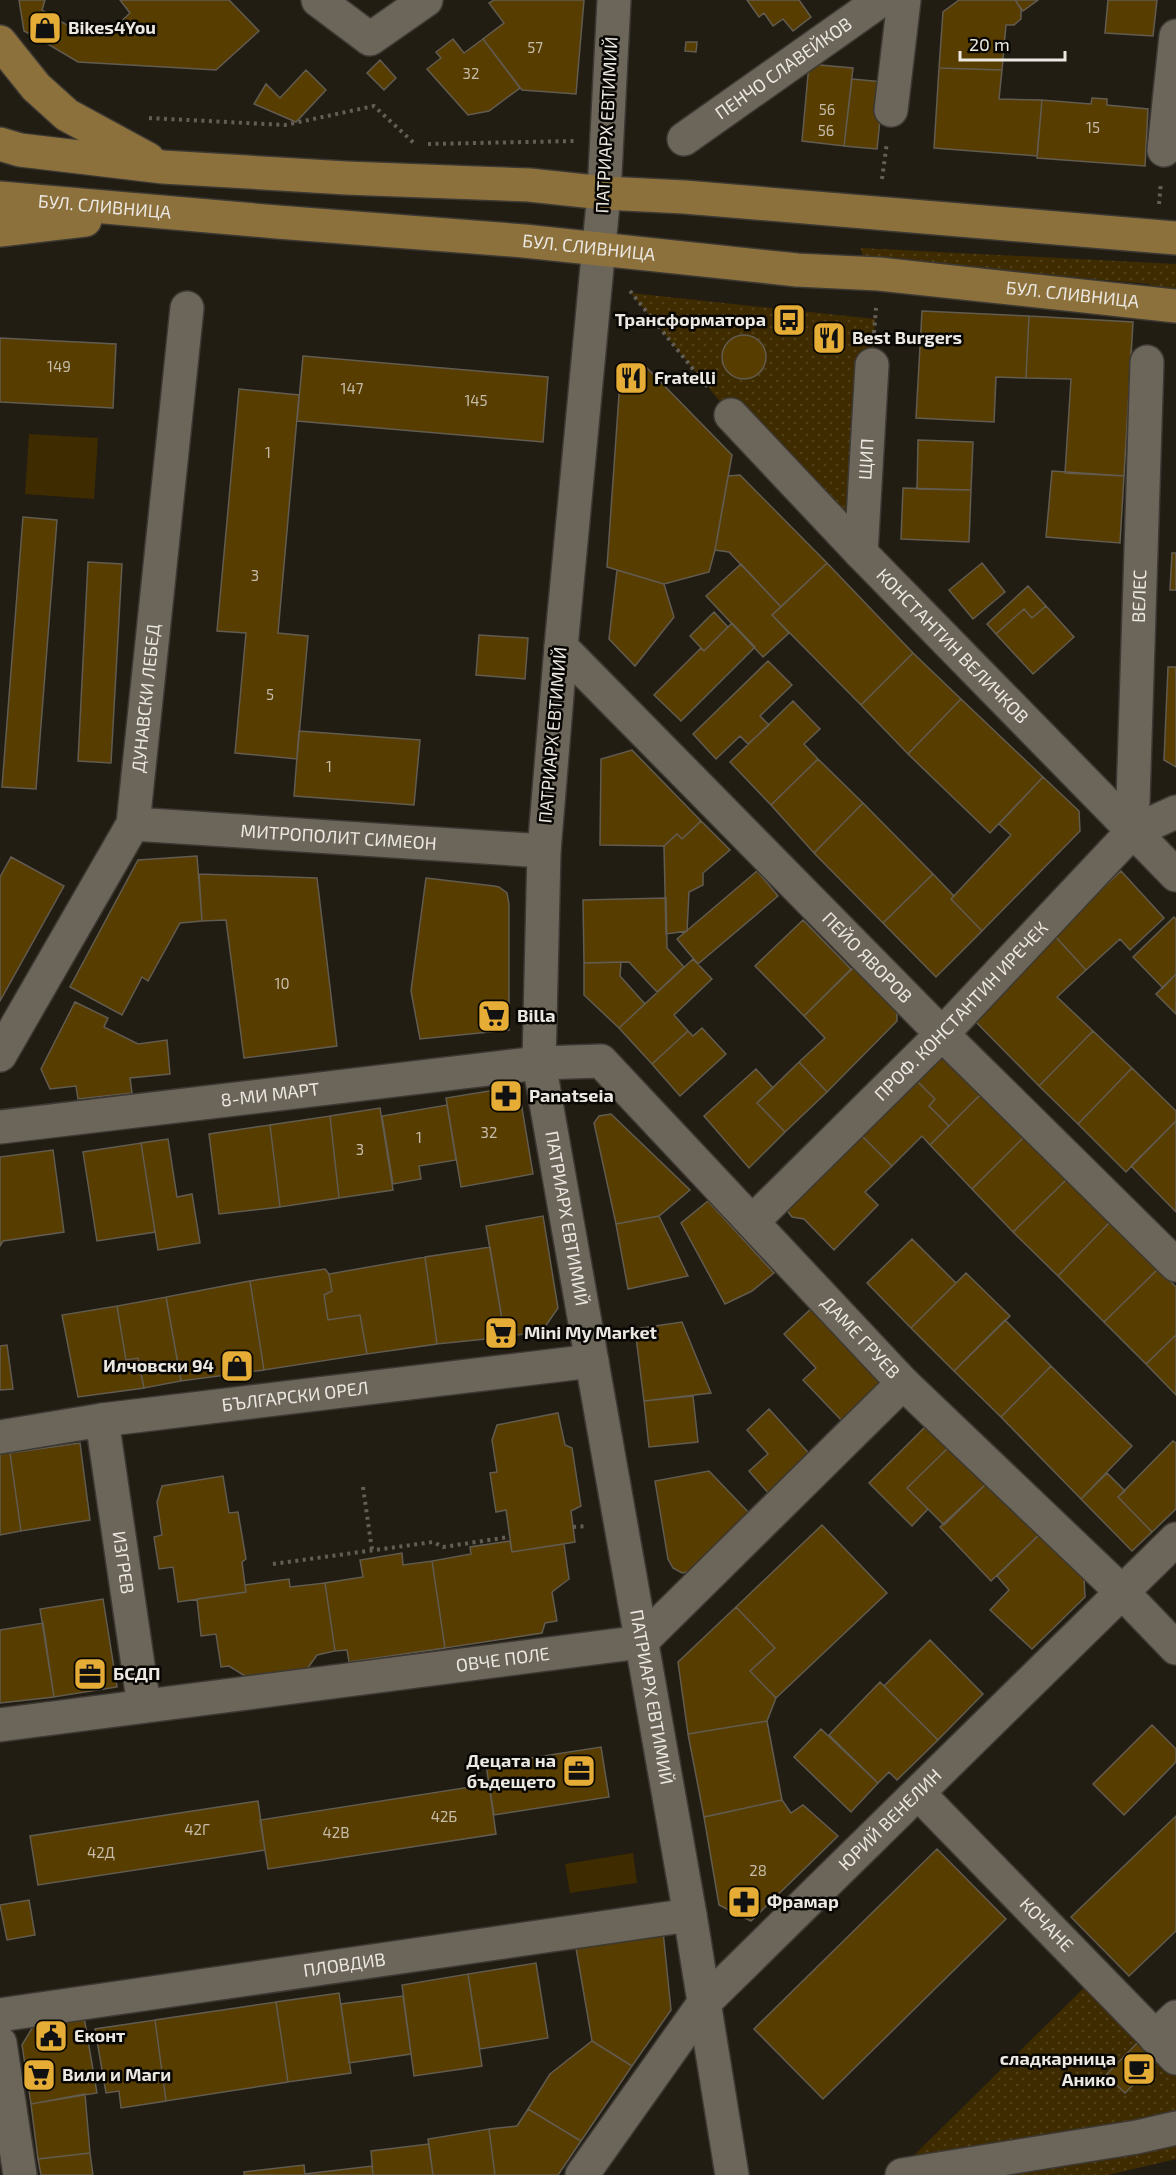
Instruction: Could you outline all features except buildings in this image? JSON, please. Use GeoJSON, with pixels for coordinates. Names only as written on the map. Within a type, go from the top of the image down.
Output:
{"type":"FeatureCollection","features":[{"type":"Feature","properties":{"kind":"main road"},"geometry":{"type":"LineString","coordinates":[[0,42],[36,87],[67,115],[163,167]]}},
{"type":"Feature","properties":{"kind":"main road"},"geometry":{"type":"LineString","coordinates":[[0,144],[20,150],[163,167],[346,178],[529,185],[604,193],[684,197],[1176,238]]}},
{"type":"Feature","properties":{"kind":"main road","name":"БУЛ. СЛИВНИЦА"},"geometry":{"type":"LineString","coordinates":[[0,198],[524,241],[797,270],[879,274],[1176,306]]}},
{"type":"Feature","properties":{"kind":"main road"},"geometry":{"type":"LineString","coordinates":[[0,230],[155,212]]}},
{"type":"Feature","properties":{"kind":"street"},"geometry":{"type":"LineString","coordinates":[[318,0],[370,39],[426,0]]}},
{"type":"Feature","properties":{"kind":"street","name":"ПАТРИАРХ ЕВТИМИЙ"},"geometry":{"type":"LineString","coordinates":[[614,0],[604,193],[544,851],[539,1062],[690,1915],[732,2175]]}},
{"type":"Feature","properties":{"kind":"street","name":"ПЕНЧО СЛАВЕЙКОВ"},"geometry":{"type":"LineString","coordinates":[[684,139],[881,0]]}},
{"type":"Feature","properties":{"kind":"street"},"geometry":{"type":"LineString","coordinates":[[891,110],[904,0]]}},
{"type":"Feature","properties":{"kind":"street"},"geometry":{"type":"LineString","coordinates":[[1164,150],[1176,36]]}},
{"type":"Feature","properties":{"kind":"street","name":"ДУНАВСКИ ЛЕБЕД"},"geometry":{"type":"LineString","coordinates":[[0,1055],[134,824],[187,308]]}},
{"type":"Feature","properties":{"kind":"street","name":"ВЕЛЕС"},"geometry":{"type":"LineString","coordinates":[[1132,832],[1147,362]]}},
{"type":"Feature","properties":{"kind":"street","name":"ЩИП"},"geometry":{"type":"LineString","coordinates":[[861,552],[872,365]]}},
{"type":"Feature","properties":{"kind":"street","name":"КОНСТАНТИН ВЕЛИЧКОВ"},"geometry":{"type":"LineString","coordinates":[[731,415],[861,552],[1176,875]]}},
{"type":"Feature","properties":{"kind":"street","name":"ПЕЙО ЯВОРОВ"},"geometry":{"type":"LineString","coordinates":[[561,647],[942,1034],[1176,1265]]}},
{"type":"Feature","properties":{"kind":"street","name":"ПРОФ. КОНСТАНТИН ИРЕЧЕК"},"geometry":{"type":"LineString","coordinates":[[752,1222],[942,1034],[1132,832],[1176,812]]}},
{"type":"Feature","properties":{"kind":"street","name":"МИТРОПОЛИТ СИМЕОН"},"geometry":{"type":"LineString","coordinates":[[134,824],[544,851]]}},
{"type":"Feature","properties":{"kind":"street","name":"ДАМЕ ГРУЕВ"},"geometry":{"type":"LineString","coordinates":[[539,1062],[601,1061],[903,1383],[1122,1592],[1176,1648]]}},
{"type":"Feature","properties":{"kind":"street","name":"8-МИ МАРТ"},"geometry":{"type":"LineString","coordinates":[[0,1127],[539,1062]]}},
{"type":"Feature","properties":{"kind":"street","name":"БЪЛГАРСКИ ОРЕЛ"},"geometry":{"type":"LineString","coordinates":[[0,1437],[102,1420],[592,1361]]}},
{"type":"Feature","properties":{"kind":"street"},"geometry":{"type":"LineString","coordinates":[[641,1642],[903,1383]]}},
{"type":"Feature","properties":{"kind":"street","name":"ИЗГРЕВ"},"geometry":{"type":"LineString","coordinates":[[102,1420],[144,1706]]}},
{"type":"Feature","properties":{"kind":"street","name":"ЮРИЙ ВЕНЕЛИН"},"geometry":{"type":"LineString","coordinates":[[582,2175],[704,2002],[1176,1539]]}},
{"type":"Feature","properties":{"kind":"street","name":"ОВЧЕ ПОЛЕ"},"geometry":{"type":"LineString","coordinates":[[0,1725],[641,1642]]}},
{"type":"Feature","properties":{"kind":"street","name":"КОЧАНЕ"},"geometry":{"type":"LineString","coordinates":[[918,1792],[1169,2037]]}},
{"type":"Feature","properties":{"kind":"street","name":"ПЛОВДИВ"},"geometry":{"type":"LineString","coordinates":[[0,2015],[690,1915]]}},
{"type":"Feature","properties":{"kind":"street"},"geometry":{"type":"LineString","coordinates":[[0,2043],[20,2175]]}},
{"type":"Feature","properties":{"kind":"street"},"geometry":{"type":"LineString","coordinates":[[902,2175],[1137,2137],[1176,2128]]}},
{"type":"Feature","properties":{"kind":"path"},"geometry":{"type":"LineString","coordinates":[[878,213],[891,110]]}},
{"type":"Feature","properties":{"kind":"path"},"geometry":{"type":"LineString","coordinates":[[599,249],[731,415]]}},
{"type":"Feature","properties":{"kind":"path"},"geometry":{"type":"LineString","coordinates":[[872,365],[879,274]]}},
{"type":"Feature","properties":{"kind":"path"},"geometry":{"type":"LineString","coordinates":[[363,1487],[372,1550]]}},
{"type":"Feature","properties":{"kind":"path"},"geometry":{"type":"LineString","coordinates":[[573,1527],[581,1527]]}},
{"type":"Feature","properties":{"kind":"path"},"geometry":{"type":"LineString","coordinates":[[273,1564],[433,1542],[443,1547],[509,1537]]}},
{"type":"Feature","properties":{"kind":"shaded area"},"geometry":{"type":"Polygon","coordinates":[[[861,248],[1176,264],[1176,307],[1149,304],[1150,284],[863,259],[861,248]]]}},
{"type":"Feature","properties":{"kind":"shaded area"},"geometry":{"type":"Polygon","coordinates":[[[631,293],[875,319],[861,553],[731,415],[631,293]]]}},
{"type":"Feature","properties":{"kind":"shaded area"},"geometry":{"type":"Polygon","coordinates":[[[29,434],[98,438],[94,499],[25,494],[29,434]]]}},
{"type":"Feature","properties":{"kind":"shaded area"},"geometry":{"type":"Polygon","coordinates":[[[633,1853],[637,1883],[570,1893],[565,1864],[633,1853]]]}},
{"type":"Feature","properties":{"kind":"shaded area"},"geometry":{"type":"Polygon","coordinates":[[[1096,1976],[1176,2058],[1176,2159],[1108,2175],[894,2175],[1096,1976]]]}},
{"type":"Feature","properties":{"kind":"place","name":"Bikes4You"},"geometry":{"type":"Point","coordinates":[45,28]}},
{"type":"Feature","properties":{"kind":"place","name":"Трансформатора"},"geometry":{"type":"Point","coordinates":[789,320]}},
{"type":"Feature","properties":{"kind":"place","name":"Best Burgers"},"geometry":{"type":"Point","coordinates":[829,338]}},
{"type":"Feature","properties":{"kind":"place","name":"Fratelli"},"geometry":{"type":"Point","coordinates":[631,378]}},
{"type":"Feature","properties":{"kind":"place","name":"Billa"},"geometry":{"type":"Point","coordinates":[494,1016]}},
{"type":"Feature","properties":{"kind":"place","name":"Panatseia"},"geometry":{"type":"Point","coordinates":[506,1096]}},
{"type":"Feature","properties":{"kind":"place","name":"Mini My Market"},"geometry":{"type":"Point","coordinates":[501,1333]}},
{"type":"Feature","properties":{"kind":"place","name":"Илчовски 94"},"geometry":{"type":"Point","coordinates":[237,1366]}},
{"type":"Feature","properties":{"kind":"place","name":"БСДП"},"geometry":{"type":"Point","coordinates":[90,1674]}},
{"type":"Feature","properties":{"kind":"place","name":"Децата на бъдещето"},"geometry":{"type":"Point","coordinates":[579,1771]}},
{"type":"Feature","properties":{"kind":"place","name":"Фрамар"},"geometry":{"type":"Point","coordinates":[744,1902]}},
{"type":"Feature","properties":{"kind":"place","name":"Еконт"},"geometry":{"type":"Point","coordinates":[51,2036]}},
{"type":"Feature","properties":{"kind":"place","name":"сладкарница Анико"},"geometry":{"type":"Point","coordinates":[1139,2069]}},
{"type":"Feature","properties":{"kind":"place","name":"Вили и Маги"},"geometry":{"type":"Point","coordinates":[39,2075]}}]}
